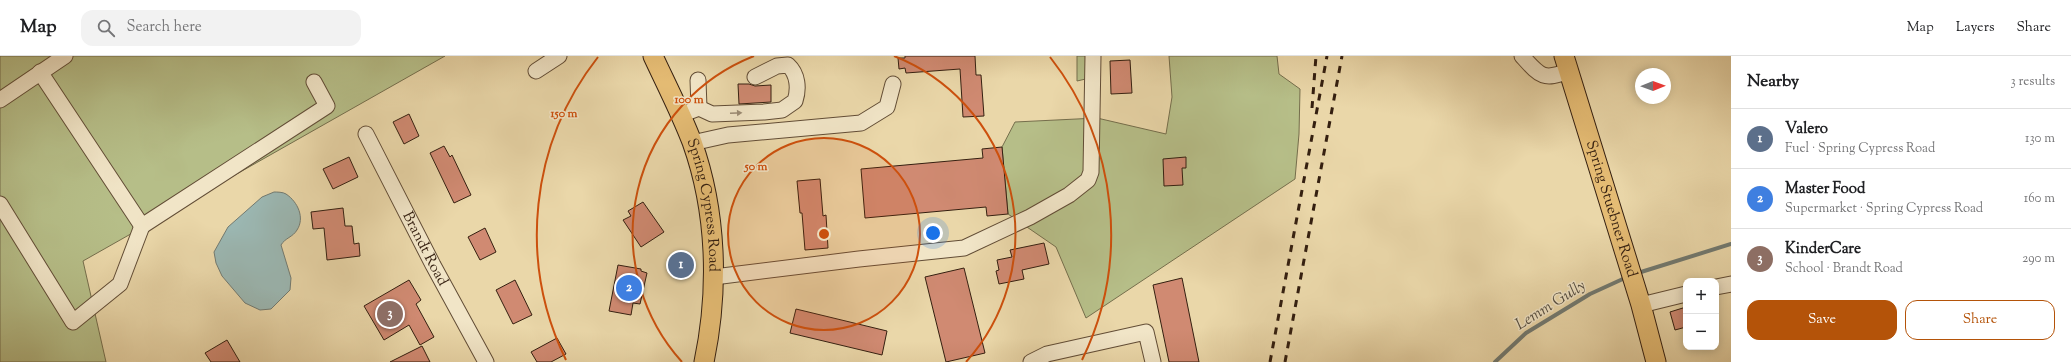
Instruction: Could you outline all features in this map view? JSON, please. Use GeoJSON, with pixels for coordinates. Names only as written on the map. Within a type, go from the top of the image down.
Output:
{"type":"FeatureCollection","features":[{"type":"Feature","properties":{"kind":"main road","name":"Spring Cypress Road"},"geometry":{"type":"LineString","coordinates":[[653,56],[692,143],[701,176],[709,216],[714,277],[711,326],[704,362]]}},
{"type":"Feature","properties":{"kind":"main road","name":"Spring Stuebner Road"},"geometry":{"type":"LineString","coordinates":[[1566,64],[1641,305],[1656,362]]}},
{"type":"Feature","properties":{"kind":"street"},"geometry":{"type":"LineString","coordinates":[[0,100],[65,56]]}},
{"type":"Feature","properties":{"kind":"street"},"geometry":{"type":"LineString","coordinates":[[536,71],[559,56]]}},
{"type":"Feature","properties":{"kind":"street"},"geometry":{"type":"LineString","coordinates":[[714,277],[964,248],[1030,217],[1069,195],[1088,180],[1091,172],[1093,56]]}},
{"type":"Feature","properties":{"kind":"street"},"geometry":{"type":"LineString","coordinates":[[1522,56],[1534,69],[1546,77],[1552,78],[1566,64]]}},
{"type":"Feature","properties":{"kind":"street"},"geometry":{"type":"LineString","coordinates":[[680,114],[699,108],[712,114],[782,110],[795,101],[797,84],[792,69],[788,65],[777,66],[755,77]]}},
{"type":"Feature","properties":{"kind":"street"},"geometry":{"type":"LineString","coordinates":[[40,72],[142,226]]}},
{"type":"Feature","properties":{"kind":"street"},"geometry":{"type":"LineString","coordinates":[[698,80],[699,108]]}},
{"type":"Feature","properties":{"kind":"street"},"geometry":{"type":"LineString","coordinates":[[0,204],[73,322],[120,284],[142,226],[327,106],[314,82]]}},
{"type":"Feature","properties":{"kind":"street"},"geometry":{"type":"LineString","coordinates":[[692,143],[728,134],[861,123],[887,107],[893,84]]}},
{"type":"Feature","properties":{"kind":"street","name":"Brandt Road"},"geometry":{"type":"LineString","coordinates":[[366,134],[430,260],[486,362]]}},
{"type":"Feature","properties":{"kind":"street"},"geometry":{"type":"LineString","coordinates":[[1719,286],[1731,284]]}},
{"type":"Feature","properties":{"kind":"street"},"geometry":{"type":"LineString","coordinates":[[1641,305],[1683,295]]}},
{"type":"Feature","properties":{"kind":"street"},"geometry":{"type":"LineString","coordinates":[[1030,362],[1047,354],[1146,332],[1153,362]]}},
{"type":"Feature","properties":{"kind":"green space"},"geometry":{"type":"Polygon","coordinates":[[[0,56],[445,56],[83,261],[106,362],[0,362],[0,56]]]}},
{"type":"Feature","properties":{"kind":"green space"},"geometry":{"type":"Polygon","coordinates":[[[1077,56],[1090,56],[1090,78],[1077,81],[1077,56]]]}},
{"type":"Feature","properties":{"kind":"green space"},"geometry":{"type":"Polygon","coordinates":[[[1169,56],[1277,56],[1279,74],[1300,89],[1299,134],[1295,179],[1086,318],[1056,247],[1008,214],[1002,147],[1015,122],[1097,118],[1166,134],[1172,97],[1169,56]]]}},
{"type":"Feature","properties":{"kind":"water"},"geometry":{"type":"Polygon","coordinates":[[[274,192],[286,194],[294,201],[299,210],[300,220],[295,232],[281,245],[291,278],[290,290],[271,309],[260,310],[245,303],[222,276],[216,263],[214,252],[228,227],[262,197],[274,192]]]}},
{"type":"Feature","properties":{"kind":"building"},"geometry":{"type":"Polygon","coordinates":[[[905,56],[975,56],[976,75],[981,75],[984,116],[963,117],[960,69],[906,73],[905,68],[899,69],[898,58],[905,58],[905,56]]]}},
{"type":"Feature","properties":{"kind":"building"},"geometry":{"type":"Polygon","coordinates":[[[1130,60],[1132,93],[1111,94],[1110,61],[1130,60]]]}},
{"type":"Feature","properties":{"kind":"building"},"geometry":{"type":"Polygon","coordinates":[[[738,84],[749,84],[755,86],[771,85],[771,102],[739,104],[738,84]]]}},
{"type":"Feature","properties":{"kind":"building"},"geometry":{"type":"Polygon","coordinates":[[[409,114],[419,136],[404,144],[393,122],[409,114]]]}},
{"type":"Feature","properties":{"kind":"building"},"geometry":{"type":"Polygon","coordinates":[[[444,146],[450,157],[452,155],[471,195],[454,203],[430,153],[444,146]]]}},
{"type":"Feature","properties":{"kind":"building"},"geometry":{"type":"Polygon","coordinates":[[[1002,147],[1008,214],[987,216],[986,207],[865,218],[861,169],[983,158],[982,149],[1002,147]]]}},
{"type":"Feature","properties":{"kind":"building"},"geometry":{"type":"Polygon","coordinates":[[[349,157],[358,177],[333,189],[323,169],[349,157]]]}},
{"type":"Feature","properties":{"kind":"building"},"geometry":{"type":"Polygon","coordinates":[[[1186,157],[1186,168],[1182,168],[1183,185],[1164,186],[1163,159],[1186,157]]]}},
{"type":"Feature","properties":{"kind":"building"},"geometry":{"type":"Polygon","coordinates":[[[820,179],[823,216],[826,215],[828,248],[805,250],[802,213],[800,213],[797,181],[820,179]]]}},
{"type":"Feature","properties":{"kind":"building"},"geometry":{"type":"Polygon","coordinates":[[[643,202],[664,232],[641,247],[623,220],[631,216],[628,211],[643,202]]]}},
{"type":"Feature","properties":{"kind":"building"},"geometry":{"type":"Polygon","coordinates":[[[343,208],[345,226],[352,226],[354,244],[359,243],[360,256],[327,260],[324,228],[313,229],[311,212],[343,208]]]}},
{"type":"Feature","properties":{"kind":"building"},"geometry":{"type":"Polygon","coordinates":[[[485,228],[496,252],[480,260],[468,237],[485,228]]]}},
{"type":"Feature","properties":{"kind":"building"},"geometry":{"type":"Polygon","coordinates":[[[1044,243],[1049,264],[1022,270],[1024,279],[999,284],[996,271],[999,270],[997,260],[1012,257],[1010,250],[1044,243]]]}},
{"type":"Feature","properties":{"kind":"building"},"geometry":{"type":"Polygon","coordinates":[[[674,255],[686,255],[687,276],[675,276],[674,255]]]}},
{"type":"Feature","properties":{"kind":"building"},"geometry":{"type":"Polygon","coordinates":[[[618,265],[641,269],[641,271],[647,273],[640,304],[633,303],[631,315],[609,311],[618,265]]]}},
{"type":"Feature","properties":{"kind":"building"},"geometry":{"type":"Polygon","coordinates":[[[964,268],[985,353],[946,362],[925,277],[964,268]]]}},
{"type":"Feature","properties":{"kind":"building"},"geometry":{"type":"Polygon","coordinates":[[[1182,278],[1199,362],[1169,362],[1153,285],[1182,278]]]}},
{"type":"Feature","properties":{"kind":"building"},"geometry":{"type":"Polygon","coordinates":[[[409,280],[421,300],[416,304],[434,337],[420,345],[409,325],[384,340],[364,306],[409,280]]]}},
{"type":"Feature","properties":{"kind":"building"},"geometry":{"type":"Polygon","coordinates":[[[515,280],[532,315],[513,324],[496,290],[515,280]]]}},
{"type":"Feature","properties":{"kind":"building"},"geometry":{"type":"Polygon","coordinates":[[[1683,308],[1683,328],[1675,330],[1670,312],[1683,308]]]}},
{"type":"Feature","properties":{"kind":"building"},"geometry":{"type":"Polygon","coordinates":[[[796,309],[887,331],[882,355],[790,333],[796,309]]]}},
{"type":"Feature","properties":{"kind":"building"},"geometry":{"type":"Polygon","coordinates":[[[557,338],[566,354],[551,362],[537,362],[531,352],[557,338]]]}},
{"type":"Feature","properties":{"kind":"building"},"geometry":{"type":"Polygon","coordinates":[[[227,340],[240,362],[211,362],[205,353],[227,340]]]}},
{"type":"Feature","properties":{"kind":"building"},"geometry":{"type":"Polygon","coordinates":[[[422,346],[430,362],[390,362],[422,346]]]}},
{"type":"Feature","properties":{"kind":"waterway","name":"Lemm Gully"},"geometry":{"type":"LineString","coordinates":[[1641,272],[1731,244]]}},
{"type":"Feature","properties":{"kind":"waterway","name":"Lemm Gully"},"geometry":{"type":"LineString","coordinates":[[1495,362],[1526,333],[1590,294],[1625,278]]}},
{"type":"Feature","properties":{"kind":"railway"},"geometry":{"type":"LineString","coordinates":[[1312,108],[1316,56]]}},
{"type":"Feature","properties":{"kind":"railway"},"geometry":{"type":"LineString","coordinates":[[1270,362],[1327,56]]}},
{"type":"Feature","properties":{"kind":"railway"},"geometry":{"type":"LineString","coordinates":[[1285,362],[1342,56]]}},
{"type":"Feature","properties":{"kind":"place","name":"Valero"},"geometry":{"type":"Point","coordinates":[681,265]}},
{"type":"Feature","properties":{"kind":"place","name":"Master Food"},"geometry":{"type":"Point","coordinates":[629,288]}},
{"type":"Feature","properties":{"kind":"place","name":"KinderCare"},"geometry":{"type":"Point","coordinates":[390,314]}}]}
